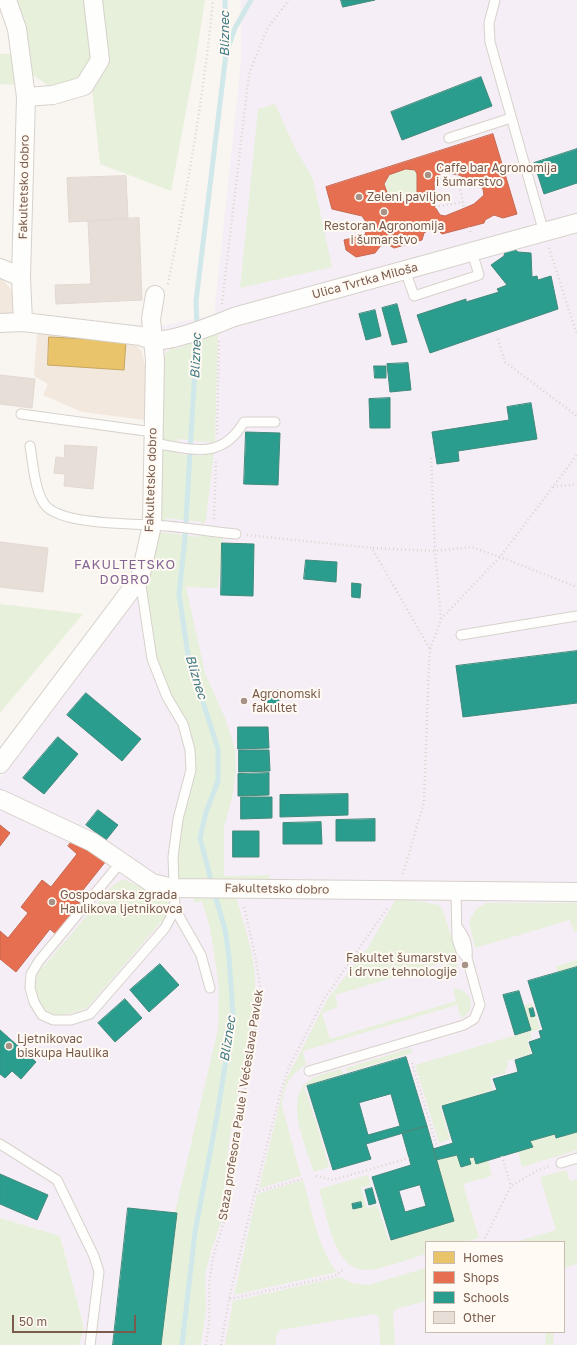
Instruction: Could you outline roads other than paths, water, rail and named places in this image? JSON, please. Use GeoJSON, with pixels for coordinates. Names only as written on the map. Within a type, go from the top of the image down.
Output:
{"type":"FeatureCollection","features":[{"type":"Feature","properties":{"kind":"street","name":"Fakultetsko dobro"},"geometry":{"type":"LineString","coordinates":[[7,0],[17,29],[26,97],[21,277],[23,322]]}},
{"type":"Feature","properties":{"kind":"street"},"geometry":{"type":"LineString","coordinates":[[26,97],[54,95],[84,86],[100,60],[93,0]]}},
{"type":"Feature","properties":{"kind":"street","name":"Ulica Tvrtka Miloša"},"geometry":{"type":"LineString","coordinates":[[154,341],[177,337],[215,325],[234,317],[577,223]]}},
{"type":"Feature","properties":{"kind":"street"},"geometry":{"type":"LineString","coordinates":[[0,268],[21,277]]}},
{"type":"Feature","properties":{"kind":"street","name":"Fakultetsko dobro"},"geometry":{"type":"LineString","coordinates":[[0,764],[140,578],[159,526],[153,437],[154,341],[151,319],[155,295]]}},
{"type":"Feature","properties":{"kind":"street"},"geometry":{"type":"LineString","coordinates":[[0,323],[23,322],[141,336],[154,341]]}},
{"type":"Feature","properties":{"kind":"street","name":"Fakultetsko dobro"},"geometry":{"type":"LineString","coordinates":[[0,799],[92,842],[152,883],[173,888],[577,892]]}},
{"type":"Feature","properties":{"kind":"lane"},"geometry":{"type":"LineString","coordinates":[[495,0],[489,23],[490,42],[544,233]]}},
{"type":"Feature","properties":{"kind":"lane"},"geometry":{"type":"LineString","coordinates":[[449,138],[511,118]]}},
{"type":"Feature","properties":{"kind":"lane"},"geometry":{"type":"LineString","coordinates":[[405,270],[414,296],[479,275],[472,252]]}},
{"type":"Feature","properties":{"kind":"lane"},"geometry":{"type":"LineString","coordinates":[[21,414],[153,437],[179,447],[202,450],[222,446],[236,435],[244,422],[275,422]]}},
{"type":"Feature","properties":{"kind":"lane"},"geometry":{"type":"LineString","coordinates":[[30,446],[39,494],[47,507],[62,516],[90,521],[236,534]]}},
{"type":"Feature","properties":{"kind":"lane"},"geometry":{"type":"LineString","coordinates":[[140,578],[152,659],[167,697],[183,724],[190,750],[191,770],[178,819],[173,857],[175,909],[201,955],[210,988]]}},
{"type":"Feature","properties":{"kind":"lane"},"geometry":{"type":"LineString","coordinates":[[461,635],[577,616]]}},
{"type":"Feature","properties":{"kind":"lane"},"geometry":{"type":"LineString","coordinates":[[121,862],[39,961],[31,974],[30,988],[34,1002],[42,1015],[54,1020],[72,1020],[90,1014],[165,928],[175,909]]}},
{"type":"Feature","properties":{"kind":"lane"},"geometry":{"type":"LineString","coordinates":[[309,1071],[469,1023],[477,1015],[480,1005],[467,958],[461,951],[457,939],[458,928],[456,892]]}},
{"type":"Feature","properties":{"kind":"lane"},"geometry":{"type":"LineString","coordinates":[[0,1144],[57,1180],[94,1256],[99,1272],[90,1345]]}},
{"type":"Feature","properties":{"kind":"lane"},"geometry":{"type":"LineString","coordinates":[[561,1163],[577,1158]]}},
{"type":"Feature","properties":{"kind":"waterway","name":"Bliznec"},"geometry":{"type":"LineString","coordinates":[[197,327],[196,301],[226,54],[225,0]]}},
{"type":"Feature","properties":{"kind":"waterway"},"geometry":{"type":"LineString","coordinates":[[227,51],[235,28],[251,0]]}},
{"type":"Feature","properties":{"kind":"waterway","name":"Bliznec"},"geometry":{"type":"LineString","coordinates":[[197,335],[185,537],[179,594],[188,655],[218,749],[218,781],[206,812],[200,838],[212,884]]}},
{"type":"Feature","properties":{"kind":"waterway","name":"Bliznec"},"geometry":{"type":"LineString","coordinates":[[182,1345],[195,1232],[217,1116],[233,1015],[229,957],[225,929],[214,892]]}},
{"type":"Feature","properties":{"kind":"place","name":"Caffe bar Agronomija i šumarstvo"},"geometry":{"type":"Point","coordinates":[428,175]}},
{"type":"Feature","properties":{"kind":"place","name":"Zeleni paviljon"},"geometry":{"type":"Point","coordinates":[359,197]}},
{"type":"Feature","properties":{"kind":"place","name":"Restoran Agronomija i šumarstvo"},"geometry":{"type":"Point","coordinates":[384,212]}},
{"type":"Feature","properties":{"kind":"place","name":"Agronomski fakultet"},"geometry":{"type":"Point","coordinates":[244,701]}},
{"type":"Feature","properties":{"kind":"place","name":"Gospodarska zgrada Haulikova ljetnikovca"},"geometry":{"type":"Point","coordinates":[52,902]}},
{"type":"Feature","properties":{"kind":"place","name":"Fakultet šumarstva i drvne tehnologije"},"geometry":{"type":"Point","coordinates":[465,965]}},
{"type":"Feature","properties":{"kind":"place","name":"Ljetnikovac biskupa Haulika"},"geometry":{"type":"Point","coordinates":[9,1046]}},
{"type":"Feature","properties":{"kind":"district","name":"FAKULTETSKO DOBRO"},"geometry":{"type":"Point","coordinates":[125,572]}}]}
